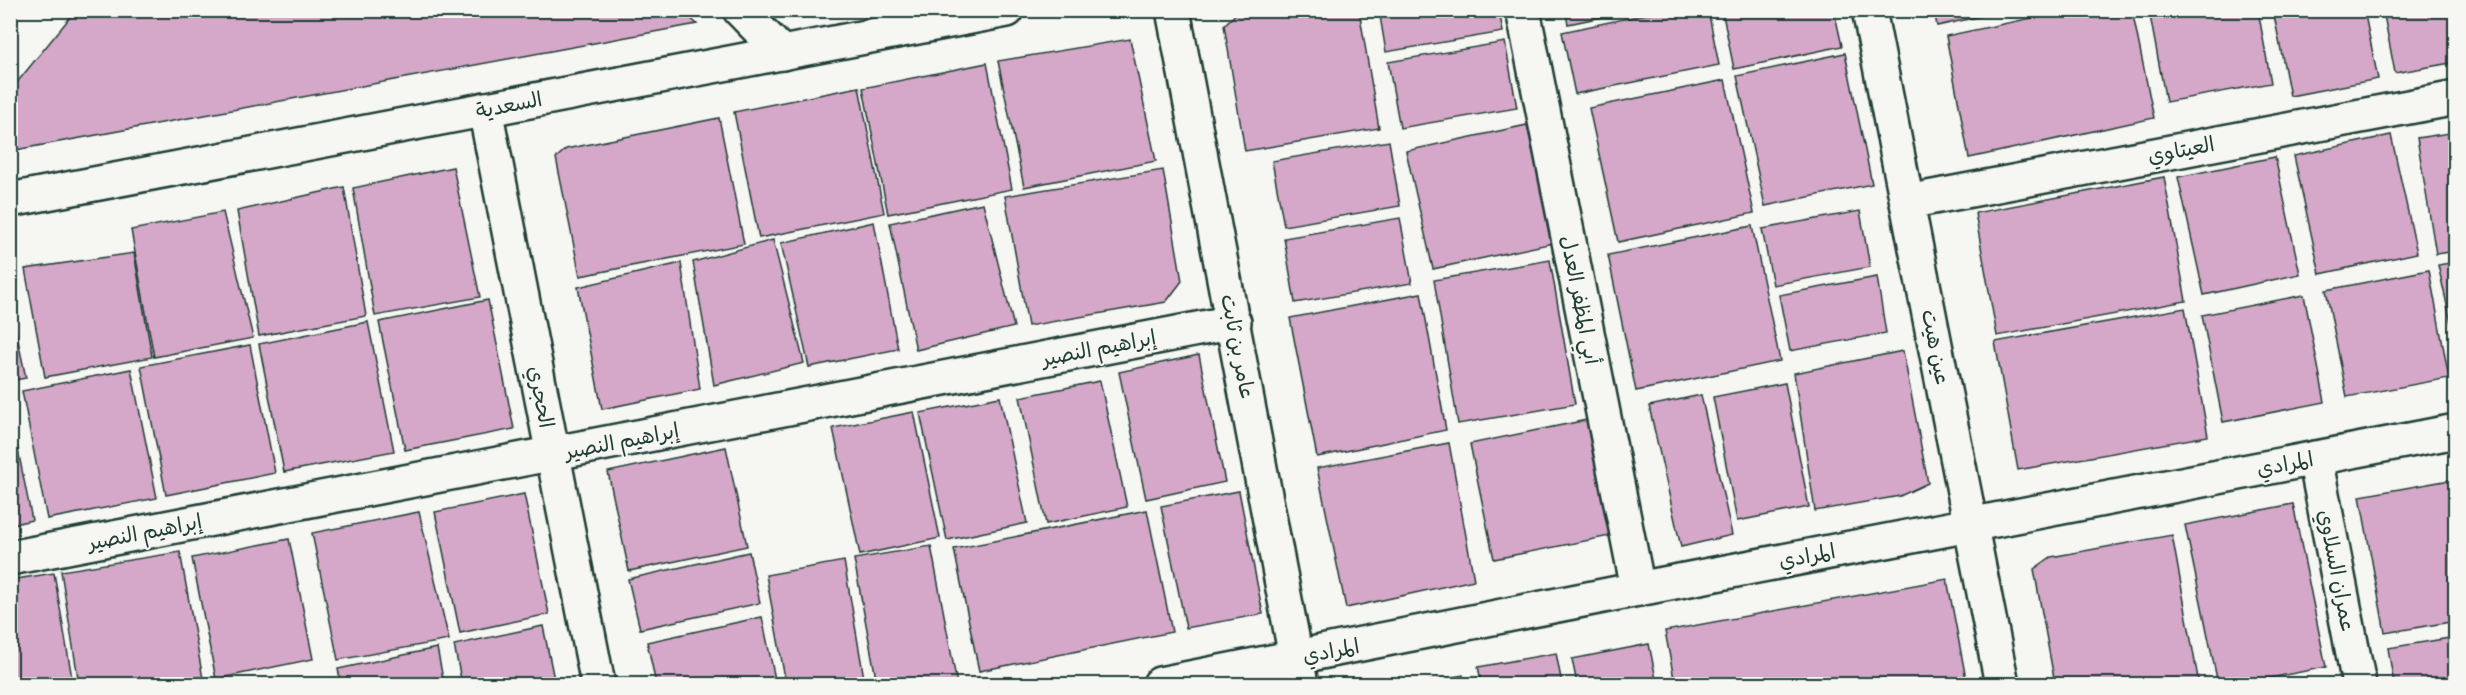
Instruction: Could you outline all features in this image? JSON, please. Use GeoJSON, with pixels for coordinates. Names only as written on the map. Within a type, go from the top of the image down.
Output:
{"type":"FeatureCollection","features":[{"type":"Feature","properties":{"kind":"street"},"geometry":{"type":"LineString","coordinates":[[740,10],[782,53]]}},
{"type":"Feature","properties":{"kind":"street","name":"السعدية"},"geometry":{"type":"LineString","coordinates":[[10,200],[782,53],[946,17],[1007,10]]}},
{"type":"Feature","properties":{"kind":"street","name":"عامر بن ثابت"},"geometry":{"type":"LineString","coordinates":[[1173,10],[1299,671]]}},
{"type":"Feature","properties":{"kind":"street","name":"أبي المظفر العدل"},"geometry":{"type":"LineString","coordinates":[[1523,10],[1638,589]]}},
{"type":"Feature","properties":{"kind":"street","name":"عين هيت"},"geometry":{"type":"LineString","coordinates":[[1869,10],[2002,684]]}},
{"type":"Feature","properties":{"kind":"street","name":"العيتاوي"},"geometry":{"type":"LineString","coordinates":[[1907,202],[2456,98]]}},
{"type":"Feature","properties":{"kind":"street","name":"الحجري"},"geometry":{"type":"LineString","coordinates":[[485,109],[598,684]]}},
{"type":"Feature","properties":{"kind":"street","name":"إبراهيم النصير"},"geometry":{"type":"LineString","coordinates":[[10,558],[1234,322]]}},
{"type":"Feature","properties":{"kind":"street","name":"المرادي"},"geometry":{"type":"LineString","coordinates":[[1160,684],[1299,671],[1638,589],[2456,431]]}},
{"type":"Feature","properties":{"kind":"street","name":"عمران السلاوي"},"geometry":{"type":"LineString","coordinates":[[2315,458],[2359,684]]}},
{"type":"Feature","properties":{"kind":"building"},"geometry":{"type":"Polygon","coordinates":[[[76,10],[682,10],[697,24],[10,151],[10,91],[76,10]]]}},
{"type":"Feature","properties":{"kind":"building"},"geometry":{"type":"Polygon","coordinates":[[[1240,10],[1359,10],[1379,128],[1245,151],[1224,25],[1240,10]]]}},
{"type":"Feature","properties":{"kind":"building"},"geometry":{"type":"Polygon","coordinates":[[[1379,10],[1499,10],[1503,32],[1386,52],[1379,10]]]}},
{"type":"Feature","properties":{"kind":"building"},"geometry":{"type":"Polygon","coordinates":[[[1565,10],[1636,10],[1568,24],[1565,10]]]}},
{"type":"Feature","properties":{"kind":"building"},"geometry":{"type":"Polygon","coordinates":[[[1666,10],[1708,10],[1719,65],[1575,94],[1562,32],[1666,10]]]}},
{"type":"Feature","properties":{"kind":"building"},"geometry":{"type":"Polygon","coordinates":[[[1722,10],[1834,10],[1842,46],[1734,69],[1722,10]]]}},
{"type":"Feature","properties":{"kind":"building"},"geometry":{"type":"Polygon","coordinates":[[[1934,10],[2009,10],[1937,26],[1934,10]]]}},
{"type":"Feature","properties":{"kind":"building"},"geometry":{"type":"Polygon","coordinates":[[[2069,10],[2132,10],[2154,118],[1969,158],[1946,36],[2069,10]]]}},
{"type":"Feature","properties":{"kind":"building"},"geometry":{"type":"Polygon","coordinates":[[[2149,10],[2258,10],[2271,83],[2166,102],[2149,10]]]}},
{"type":"Feature","properties":{"kind":"building"},"geometry":{"type":"Polygon","coordinates":[[[2273,10],[2364,10],[2378,79],[2290,96],[2273,10]]]}},
{"type":"Feature","properties":{"kind":"building"},"geometry":{"type":"Polygon","coordinates":[[[2383,10],[2456,10],[2456,62],[2395,73],[2383,10]]]}},
{"type":"Feature","properties":{"kind":"building"},"geometry":{"type":"Polygon","coordinates":[[[1130,39],[1156,161],[1024,187],[998,61],[1130,39]]]}},
{"type":"Feature","properties":{"kind":"building"},"geometry":{"type":"Polygon","coordinates":[[[1505,42],[1517,108],[1400,128],[1388,62],[1505,42]]]}},
{"type":"Feature","properties":{"kind":"building"},"geometry":{"type":"Polygon","coordinates":[[[1845,53],[1872,184],[1765,206],[1737,76],[1845,53]]]}},
{"type":"Feature","properties":{"kind":"building"},"geometry":{"type":"Polygon","coordinates":[[[987,63],[1012,189],[888,214],[863,88],[987,63]]]}},
{"type":"Feature","properties":{"kind":"building"},"geometry":{"type":"Polygon","coordinates":[[[1725,80],[1754,213],[1618,242],[1589,108],[1725,80]]]}},
{"type":"Feature","properties":{"kind":"building"},"geometry":{"type":"Polygon","coordinates":[[[859,87],[884,213],[759,238],[734,112],[859,87]]]}},
{"type":"Feature","properties":{"kind":"building"},"geometry":{"type":"Polygon","coordinates":[[[719,118],[744,244],[580,276],[556,158],[566,149],[719,118]]]}},
{"type":"Feature","properties":{"kind":"building"},"geometry":{"type":"Polygon","coordinates":[[[1527,125],[1553,243],[1433,269],[1406,151],[1527,125]]]}},
{"type":"Feature","properties":{"kind":"building"},"geometry":{"type":"Polygon","coordinates":[[[2456,132],[2456,251],[2436,254],[2417,138],[2456,132]]]}},
{"type":"Feature","properties":{"kind":"building"},"geometry":{"type":"Polygon","coordinates":[[[2391,135],[2417,253],[2320,274],[2294,156],[2391,135]]]}},
{"type":"Feature","properties":{"kind":"building"},"geometry":{"type":"Polygon","coordinates":[[[1389,141],[1400,206],[1284,226],[1272,161],[1389,141]]]}},
{"type":"Feature","properties":{"kind":"building"},"geometry":{"type":"Polygon","coordinates":[[[2275,157],[2300,274],[2204,295],[2178,177],[2275,157]]]}},
{"type":"Feature","properties":{"kind":"building"},"geometry":{"type":"Polygon","coordinates":[[[453,167],[480,297],[375,316],[353,188],[453,167]]]}},
{"type":"Feature","properties":{"kind":"building"},"geometry":{"type":"Polygon","coordinates":[[[1163,170],[1182,281],[1166,302],[1028,326],[1005,196],[1163,170]]]}},
{"type":"Feature","properties":{"kind":"building"},"geometry":{"type":"Polygon","coordinates":[[[2164,177],[2186,301],[1997,336],[1975,213],[2164,177]]]}},
{"type":"Feature","properties":{"kind":"building"},"geometry":{"type":"Polygon","coordinates":[[[344,187],[366,316],[259,336],[237,211],[344,187]]]}},
{"type":"Feature","properties":{"kind":"building"},"geometry":{"type":"Polygon","coordinates":[[[983,203],[1014,327],[916,350],[890,223],[983,203]]]}},
{"type":"Feature","properties":{"kind":"building"},"geometry":{"type":"Polygon","coordinates":[[[1860,211],[1870,267],[1773,285],[1762,229],[1860,211]]]}},
{"type":"Feature","properties":{"kind":"building"},"geometry":{"type":"Polygon","coordinates":[[[223,212],[253,338],[154,357],[131,230],[223,212]]]}},
{"type":"Feature","properties":{"kind":"building"},"geometry":{"type":"Polygon","coordinates":[[[1400,218],[1412,283],[1295,303],[1284,238],[1400,218]]]}},
{"type":"Feature","properties":{"kind":"building"},"geometry":{"type":"Polygon","coordinates":[[[874,222],[898,349],[809,367],[781,243],[874,222]]]}},
{"type":"Feature","properties":{"kind":"building"},"geometry":{"type":"Polygon","coordinates":[[[1752,226],[1780,361],[1636,391],[1608,255],[1752,226]]]}},
{"type":"Feature","properties":{"kind":"building"},"geometry":{"type":"Polygon","coordinates":[[[773,240],[804,363],[714,385],[693,262],[773,240]]]}},
{"type":"Feature","properties":{"kind":"building"},"geometry":{"type":"Polygon","coordinates":[[[134,253],[152,357],[45,377],[25,269],[134,253]]]}},
{"type":"Feature","properties":{"kind":"building"},"geometry":{"type":"Polygon","coordinates":[[[1550,260],[1575,404],[1458,424],[1434,280],[1550,260]]]}},
{"type":"Feature","properties":{"kind":"building"},"geometry":{"type":"Polygon","coordinates":[[[2456,262],[2456,345],[2438,265],[2456,262]]]}},
{"type":"Feature","properties":{"kind":"building"},"geometry":{"type":"Polygon","coordinates":[[[681,263],[700,389],[602,409],[578,287],[681,263]]]}},
{"type":"Feature","properties":{"kind":"building"},"geometry":{"type":"Polygon","coordinates":[[[2429,270],[2449,378],[2347,397],[2326,290],[2429,270]]]}},
{"type":"Feature","properties":{"kind":"building"},"geometry":{"type":"Polygon","coordinates":[[[1877,277],[1886,333],[1790,351],[1779,295],[1877,277]]]}},
{"type":"Feature","properties":{"kind":"building"},"geometry":{"type":"Polygon","coordinates":[[[1421,293],[1446,430],[1317,457],[1290,318],[1421,293]]]}},
{"type":"Feature","properties":{"kind":"building"},"geometry":{"type":"Polygon","coordinates":[[[2304,295],[2325,402],[2223,422],[2202,315],[2304,295]]]}},
{"type":"Feature","properties":{"kind":"building"},"geometry":{"type":"Polygon","coordinates":[[[488,300],[514,429],[405,450],[379,322],[488,300]]]}},
{"type":"Feature","properties":{"kind":"building"},"geometry":{"type":"Polygon","coordinates":[[[10,303],[26,378],[10,381],[10,303]]]}},
{"type":"Feature","properties":{"kind":"building"},"geometry":{"type":"Polygon","coordinates":[[[2185,308],[2208,436],[2018,470],[1995,342],[2185,308]]]}},
{"type":"Feature","properties":{"kind":"building"},"geometry":{"type":"Polygon","coordinates":[[[368,322],[394,451],[284,472],[259,344],[368,322]]]}},
{"type":"Feature","properties":{"kind":"building"},"geometry":{"type":"Polygon","coordinates":[[[250,345],[275,473],[166,495],[141,366],[250,345]]]}},
{"type":"Feature","properties":{"kind":"building"},"geometry":{"type":"Polygon","coordinates":[[[1903,351],[1928,483],[1900,496],[1815,511],[1794,373],[1903,351]]]}},
{"type":"Feature","properties":{"kind":"building"},"geometry":{"type":"Polygon","coordinates":[[[1199,355],[1225,482],[1146,499],[1119,372],[1199,355]]]}},
{"type":"Feature","properties":{"kind":"building"},"geometry":{"type":"Polygon","coordinates":[[[131,369],[157,498],[47,519],[22,391],[131,369]]]}},
{"type":"Feature","properties":{"kind":"building"},"geometry":{"type":"Polygon","coordinates":[[[1100,381],[1127,507],[1046,524],[1020,397],[1100,381]]]}},
{"type":"Feature","properties":{"kind":"building"},"geometry":{"type":"Polygon","coordinates":[[[1785,383],[1809,507],[1737,521],[1713,397],[1785,383]]]}},
{"type":"Feature","properties":{"kind":"building"},"geometry":{"type":"Polygon","coordinates":[[[1701,395],[1732,535],[1681,547],[1649,406],[1701,395]]]}},
{"type":"Feature","properties":{"kind":"building"},"geometry":{"type":"Polygon","coordinates":[[[1000,397],[1027,523],[947,540],[920,413],[1000,397]]]}},
{"type":"Feature","properties":{"kind":"building"},"geometry":{"type":"Polygon","coordinates":[[[10,410],[32,520],[10,525],[10,410]]]}},
{"type":"Feature","properties":{"kind":"building"},"geometry":{"type":"Polygon","coordinates":[[[914,412],[940,538],[860,555],[833,428],[914,412]]]}},
{"type":"Feature","properties":{"kind":"building"},"geometry":{"type":"Polygon","coordinates":[[[1587,420],[1610,536],[1494,559],[1470,444],[1587,420]]]}},
{"type":"Feature","properties":{"kind":"building"},"geometry":{"type":"Polygon","coordinates":[[[1449,443],[1474,580],[1346,608],[1317,468],[1449,443]]]}},
{"type":"Feature","properties":{"kind":"building"},"geometry":{"type":"Polygon","coordinates":[[[726,447],[747,546],[629,571],[608,472],[726,447]]]}},
{"type":"Feature","properties":{"kind":"building"},"geometry":{"type":"Polygon","coordinates":[[[2456,479],[2456,621],[2385,633],[2360,496],[2456,479]]]}},
{"type":"Feature","properties":{"kind":"building"},"geometry":{"type":"Polygon","coordinates":[[[1239,491],[1263,614],[1186,628],[1161,506],[1239,491]]]}},
{"type":"Feature","properties":{"kind":"building"},"geometry":{"type":"Polygon","coordinates":[[[524,494],[549,614],[460,633],[435,512],[524,494]]]}},
{"type":"Feature","properties":{"kind":"building"},"geometry":{"type":"Polygon","coordinates":[[[2293,504],[2326,667],[2240,684],[2218,684],[2185,525],[2293,504]]]}},
{"type":"Feature","properties":{"kind":"building"},"geometry":{"type":"Polygon","coordinates":[[[1147,510],[1172,632],[979,671],[954,549],[1147,510]]]}},
{"type":"Feature","properties":{"kind":"building"},"geometry":{"type":"Polygon","coordinates":[[[419,512],[449,640],[338,660],[312,533],[419,512]]]}},
{"type":"Feature","properties":{"kind":"building"},"geometry":{"type":"Polygon","coordinates":[[[2172,535],[2199,684],[2055,684],[2034,569],[2051,557],[2172,535]]]}},
{"type":"Feature","properties":{"kind":"building"},"geometry":{"type":"Polygon","coordinates":[[[289,539],[313,659],[216,679],[192,558],[289,539]]]}},
{"type":"Feature","properties":{"kind":"building"},"geometry":{"type":"Polygon","coordinates":[[[931,546],[957,684],[877,684],[854,559],[931,546]]]}},
{"type":"Feature","properties":{"kind":"building"},"geometry":{"type":"Polygon","coordinates":[[[180,552],[204,684],[79,684],[61,571],[180,552]]]}},
{"type":"Feature","properties":{"kind":"building"},"geometry":{"type":"Polygon","coordinates":[[[749,552],[760,603],[640,629],[628,579],[749,552]]]}},
{"type":"Feature","properties":{"kind":"building"},"geometry":{"type":"Polygon","coordinates":[[[844,561],[865,684],[786,684],[766,575],[844,561]]]}},
{"type":"Feature","properties":{"kind":"building"},"geometry":{"type":"Polygon","coordinates":[[[54,573],[73,684],[10,684],[10,580],[54,573]]]}},
{"type":"Feature","properties":{"kind":"building"},"geometry":{"type":"Polygon","coordinates":[[[1947,579],[1967,684],[1675,684],[1665,631],[1947,579]]]}},
{"type":"Feature","properties":{"kind":"building"},"geometry":{"type":"Polygon","coordinates":[[[762,617],[776,684],[656,684],[647,642],[762,617]]]}},
{"type":"Feature","properties":{"kind":"building"},"geometry":{"type":"Polygon","coordinates":[[[543,626],[555,684],[462,684],[454,645],[543,626]]]}},
{"type":"Feature","properties":{"kind":"building"},"geometry":{"type":"Polygon","coordinates":[[[2456,637],[2456,684],[2394,684],[2388,648],[2456,637]]]}},
{"type":"Feature","properties":{"kind":"building"},"geometry":{"type":"Polygon","coordinates":[[[1649,644],[1657,684],[1577,684],[1572,659],[1649,644]]]}},
{"type":"Feature","properties":{"kind":"building"},"geometry":{"type":"Polygon","coordinates":[[[437,648],[444,684],[341,684],[338,669],[437,648]]]}},
{"type":"Feature","properties":{"kind":"building"},"geometry":{"type":"Polygon","coordinates":[[[1556,653],[1562,684],[1482,684],[1478,667],[1556,653]]]}},
{"type":"Feature","properties":{"kind":"building"},"geometry":{"type":"Polygon","coordinates":[[[1463,675],[1465,684],[1415,684],[1463,675]]]}}]}
